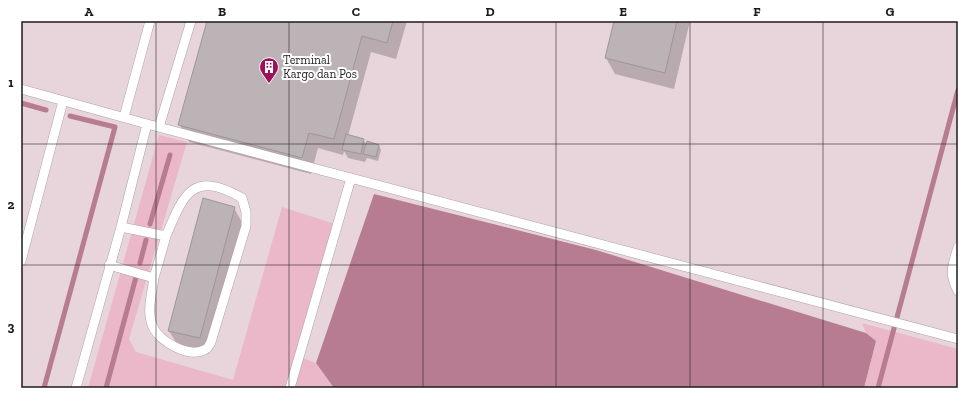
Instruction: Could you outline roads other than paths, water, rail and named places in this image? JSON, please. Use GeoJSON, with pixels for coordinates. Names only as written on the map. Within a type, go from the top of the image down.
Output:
{"type":"FeatureCollection","features":[{"type":"Feature","properties":{"kind":"lane"},"geometry":{"type":"LineString","coordinates":[[124,117],[150,21]]}},
{"type":"Feature","properties":{"kind":"lane"},"geometry":{"type":"LineString","coordinates":[[159,127],[191,21]]}},
{"type":"Feature","properties":{"kind":"lane"},"geometry":{"type":"LineString","coordinates":[[21,90],[958,339]]}},
{"type":"Feature","properties":{"kind":"lane"},"geometry":{"type":"LineString","coordinates":[[21,261],[64,101]]}},
{"type":"Feature","properties":{"kind":"lane"},"geometry":{"type":"LineString","coordinates":[[76,388],[121,227],[147,124]]}},
{"type":"Feature","properties":{"kind":"lane"},"geometry":{"type":"LineString","coordinates":[[290,388],[352,178]]}},
{"type":"Feature","properties":{"kind":"lane"},"geometry":{"type":"LineString","coordinates":[[209,185],[242,198],[246,212],[246,226],[211,342],[206,349],[198,352],[182,350],[160,337],[153,327],[150,315],[154,278],[166,236],[177,209],[188,192],[197,187],[209,185]]}},
{"type":"Feature","properties":{"kind":"lane"},"geometry":{"type":"LineString","coordinates":[[121,227],[166,236]]}},
{"type":"Feature","properties":{"kind":"lane"},"geometry":{"type":"LineString","coordinates":[[958,247],[951,270],[953,282],[958,291]]}},
{"type":"Feature","properties":{"kind":"lane"},"geometry":{"type":"LineString","coordinates":[[110,265],[154,278]]}},
{"type":"Feature","properties":{"kind":"waterway"},"geometry":{"type":"LineString","coordinates":[[878,388],[958,90]]}},
{"type":"Feature","properties":{"kind":"waterway"},"geometry":{"type":"LineString","coordinates":[[21,103],[46,110]]}},
{"type":"Feature","properties":{"kind":"waterway"},"geometry":{"type":"LineString","coordinates":[[44,388],[115,127],[70,116]]}},
{"type":"Feature","properties":{"kind":"waterway"},"geometry":{"type":"LineString","coordinates":[[150,224],[170,155]]}},
{"type":"Feature","properties":{"kind":"waterway"},"geometry":{"type":"LineString","coordinates":[[140,263],[146,240]]}},
{"type":"Feature","properties":{"kind":"waterway"},"geometry":{"type":"LineString","coordinates":[[106,388],[136,277]]}},
{"type":"Feature","properties":{"kind":"place","name":"Terminal Kargo dan Pos"},"geometry":{"type":"Point","coordinates":[269,84]}}]}
